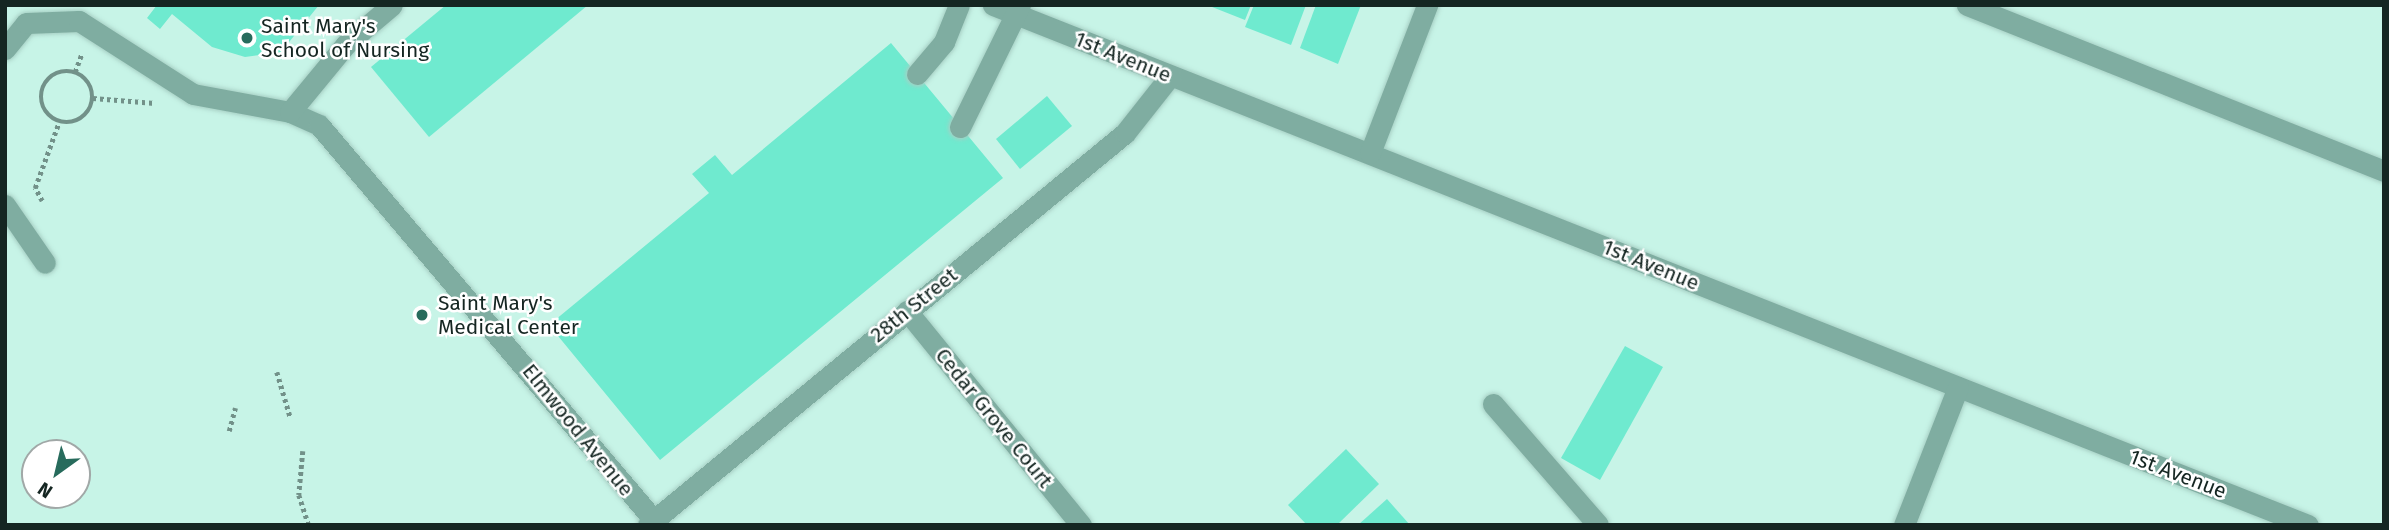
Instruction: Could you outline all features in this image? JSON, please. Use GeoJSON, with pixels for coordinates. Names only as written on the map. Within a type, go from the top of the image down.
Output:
{"type":"FeatureCollection","features":[{"type":"Feature","properties":{"kind":"street"},"geometry":{"type":"LineString","coordinates":[[290,112],[346,44],[392,5]]}},
{"type":"Feature","properties":{"kind":"street"},"geometry":{"type":"LineString","coordinates":[[917,74],[944,42],[959,5]]}},
{"type":"Feature","properties":{"kind":"street","name":"1st Avenue"},"geometry":{"type":"LineString","coordinates":[[993,5],[1018,10],[1170,76],[2308,525]]}},
{"type":"Feature","properties":{"kind":"street"},"geometry":{"type":"LineString","coordinates":[[1370,153],[1427,5]]}},
{"type":"Feature","properties":{"kind":"street"},"geometry":{"type":"LineString","coordinates":[[1967,5],[2384,171]]}},
{"type":"Feature","properties":{"kind":"street"},"geometry":{"type":"LineString","coordinates":[[960,127],[1018,10]]}},
{"type":"Feature","properties":{"kind":"street","name":"Elmwood Avenue"},"geometry":{"type":"LineString","coordinates":[[5,49],[26,23],[79,21],[193,94],[290,112],[338,140],[653,523]]}},
{"type":"Feature","properties":{"kind":"street","name":"28th Street"},"geometry":{"type":"LineString","coordinates":[[653,523],[1125,133],[1170,76]]}},
{"type":"Feature","properties":{"kind":"street"},"geometry":{"type":"LineString","coordinates":[[5,205],[45,263]]}},
{"type":"Feature","properties":{"kind":"street","name":"Cedar Grove Court"},"geometry":{"type":"LineString","coordinates":[[907,311],[1081,525]]}},
{"type":"Feature","properties":{"kind":"street"},"geometry":{"type":"LineString","coordinates":[[1904,525],[1958,387]]}},
{"type":"Feature","properties":{"kind":"street"},"geometry":{"type":"LineString","coordinates":[[1493,404],[1598,525]]}},
{"type":"Feature","properties":{"kind":"path"},"geometry":{"type":"LineString","coordinates":[[75,72],[84,47]]}},
{"type":"Feature","properties":{"kind":"path"},"geometry":{"type":"LineString","coordinates":[[75,72],[93,98]]}},
{"type":"Feature","properties":{"kind":"path"},"geometry":{"type":"LineString","coordinates":[[75,72],[52,75],[40,95],[49,116],[59,122],[82,119],[93,98]]}},
{"type":"Feature","properties":{"kind":"path"},"geometry":{"type":"LineString","coordinates":[[93,98],[159,103]]}},
{"type":"Feature","properties":{"kind":"path"},"geometry":{"type":"LineString","coordinates":[[42,201],[35,188],[59,122]]}},
{"type":"Feature","properties":{"kind":"path"},"geometry":{"type":"LineString","coordinates":[[277,372],[290,416]]}},
{"type":"Feature","properties":{"kind":"path"},"geometry":{"type":"LineString","coordinates":[[229,430],[234,408]]}},
{"type":"Feature","properties":{"kind":"path"},"geometry":{"type":"LineString","coordinates":[[303,451],[299,495],[309,525]]}},
{"type":"Feature","properties":{"kind":"building","name":"Saint Mary's School of Nursing"},"geometry":{"type":"Polygon","coordinates":[[[157,5],[319,5],[281,52],[245,57],[212,47],[172,14],[160,29],[147,18],[157,5]]]}},
{"type":"Feature","properties":{"kind":"building"},"geometry":{"type":"Polygon","coordinates":[[[446,5],[588,5],[429,137],[371,67],[446,5]]]}},
{"type":"Feature","properties":{"kind":"building"},"geometry":{"type":"Polygon","coordinates":[[[1207,5],[1251,5],[1245,20],[1207,5]]]}},
{"type":"Feature","properties":{"kind":"building"},"geometry":{"type":"Polygon","coordinates":[[[1254,5],[1306,5],[1291,45],[1245,27],[1254,5]]]}},
{"type":"Feature","properties":{"kind":"building"},"geometry":{"type":"Polygon","coordinates":[[[1316,5],[1361,5],[1338,64],[1300,48],[1316,5]]]}},
{"type":"Feature","properties":{"kind":"building"},"geometry":{"type":"Polygon","coordinates":[[[891,43],[1003,178],[660,460],[549,325],[709,193],[692,174],[715,155],[732,175],[891,43]]]}},
{"type":"Feature","properties":{"kind":"building"},"geometry":{"type":"Polygon","coordinates":[[[1047,96],[1072,126],[1020,169],[996,139],[1047,96]]]}},
{"type":"Feature","properties":{"kind":"building"},"geometry":{"type":"Polygon","coordinates":[[[1625,346],[1663,367],[1600,480],[1561,458],[1625,346]]]}},
{"type":"Feature","properties":{"kind":"building"},"geometry":{"type":"Polygon","coordinates":[[[1346,449],[1379,484],[1337,525],[1307,525],[1288,505],[1346,449]]]}},
{"type":"Feature","properties":{"kind":"building"},"geometry":{"type":"Polygon","coordinates":[[[1387,499],[1410,525],[1358,525],[1387,499]]]}},
{"type":"Feature","properties":{"kind":"place","name":"Saint Mary's School of Nursing"},"geometry":{"type":"Point","coordinates":[247,38]}},
{"type":"Feature","properties":{"kind":"place","name":"Saint Mary's Medical Center"},"geometry":{"type":"Point","coordinates":[422,315]}}]}
